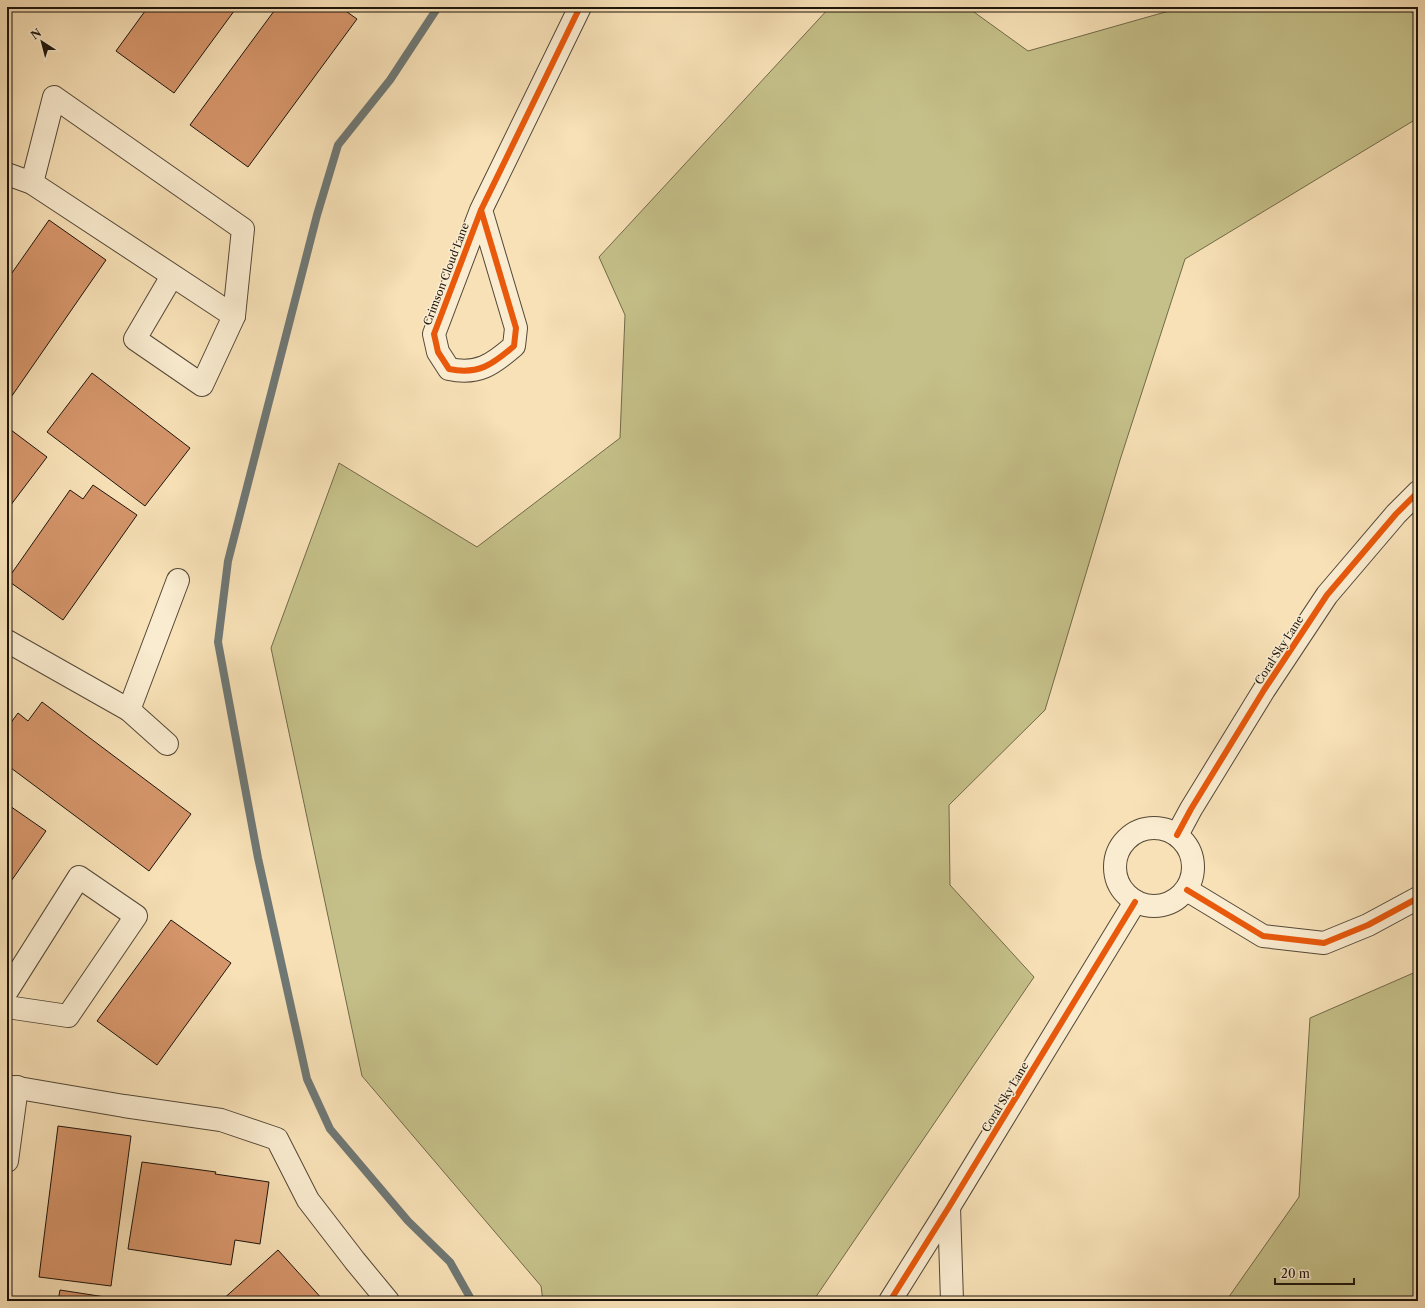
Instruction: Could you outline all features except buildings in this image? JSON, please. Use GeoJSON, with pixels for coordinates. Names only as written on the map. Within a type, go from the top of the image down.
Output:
{"type":"FeatureCollection","features":[{"type":"Feature","properties":{"kind":"street","name":"Crimson Cloud Lane"},"geometry":{"type":"LineString","coordinates":[[481,210],[516,328],[514,346],[499,360],[482,368],[463,372],[449,369],[438,352],[434,334],[481,210],[580,7]]}},
{"type":"Feature","properties":{"kind":"street"},"geometry":{"type":"LineString","coordinates":[[32,183],[54,97],[243,230],[234,316],[202,385],[135,339],[172,276]]}},
{"type":"Feature","properties":{"kind":"street"},"geometry":{"type":"LineString","coordinates":[[7,174],[32,183],[234,316]]}},
{"type":"Feature","properties":{"kind":"street","name":"Coral Sky Lane"},"geometry":{"type":"LineString","coordinates":[[1177,835],[1191,809],[1264,690],[1327,595],[1396,514],[1418,492]]}},
{"type":"Feature","properties":{"kind":"street"},"geometry":{"type":"LineString","coordinates":[[129,710],[178,580]]}},
{"type":"Feature","properties":{"kind":"street"},"geometry":{"type":"LineString","coordinates":[[7,641],[129,710],[167,744]]}},
{"type":"Feature","properties":{"kind":"street"},"geometry":{"type":"LineString","coordinates":[[1155,828],[1167,830],[1177,835],[1186,844],[1192,855],[1194,867],[1192,879],[1186,890],[1179,898],[1169,904],[1146,906],[1135,902],[1126,895],[1119,886],[1115,875],[1115,863],[1118,852],[1124,842],[1133,834],[1144,829],[1155,828]]}},
{"type":"Feature","properties":{"kind":"street"},"geometry":{"type":"LineString","coordinates":[[7,991],[78,877],[136,916],[68,1016],[7,1007]]}},
{"type":"Feature","properties":{"kind":"street"},"geometry":{"type":"LineString","coordinates":[[1186,890],[1263,936],[1324,942],[1368,925],[1418,898]]}},
{"type":"Feature","properties":{"kind":"street","name":"Coral Sky Lane"},"geometry":{"type":"LineString","coordinates":[[890,1301],[1135,902]]}},
{"type":"Feature","properties":{"kind":"street"},"geometry":{"type":"LineString","coordinates":[[7,1161],[12,1086],[124,1106],[221,1120],[277,1140],[308,1200],[388,1301]]}},
{"type":"Feature","properties":{"kind":"street"},"geometry":{"type":"LineString","coordinates":[[949,1207],[952,1301]]}},
{"type":"Feature","properties":{"kind":"shaded area"},"geometry":{"type":"Polygon","coordinates":[[[830,7],[967,7],[1028,51],[1183,7],[1407,7],[1418,19],[1418,118],[1185,259],[1120,460],[1045,710],[949,805],[950,885],[1034,977],[813,1301],[543,1301],[541,1286],[362,1076],[271,648],[339,463],[477,547],[620,438],[625,315],[599,257],[830,7]]]}},
{"type":"Feature","properties":{"kind":"shaded area"},"geometry":{"type":"Polygon","coordinates":[[[1418,971],[1418,1301],[1226,1301],[1299,1197],[1310,1018],[1418,971]]]}},
{"type":"Feature","properties":{"kind":"waterway"},"geometry":{"type":"LineString","coordinates":[[438,7],[390,80],[338,145],[317,215],[228,561],[218,642],[258,858],[307,1079],[330,1129],[408,1221],[450,1262],[472,1301]]}},
{"type":"Feature","properties":{"kind":"cycle path"},"geometry":{"type":"LineString","coordinates":[[481,210],[516,328],[514,346],[499,358],[484,367],[468,371],[459,371],[449,369],[438,352],[434,334],[481,210],[580,7]]}},
{"type":"Feature","properties":{"kind":"cycle path"},"geometry":{"type":"LineString","coordinates":[[1177,835],[1191,809],[1264,690],[1327,595],[1396,514],[1418,492]]}},
{"type":"Feature","properties":{"kind":"cycle path"},"geometry":{"type":"LineString","coordinates":[[1187,890],[1263,936],[1324,943],[1368,925],[1418,898]]}},
{"type":"Feature","properties":{"kind":"cycle path"},"geometry":{"type":"LineString","coordinates":[[890,1301],[1135,902]]}}]}
